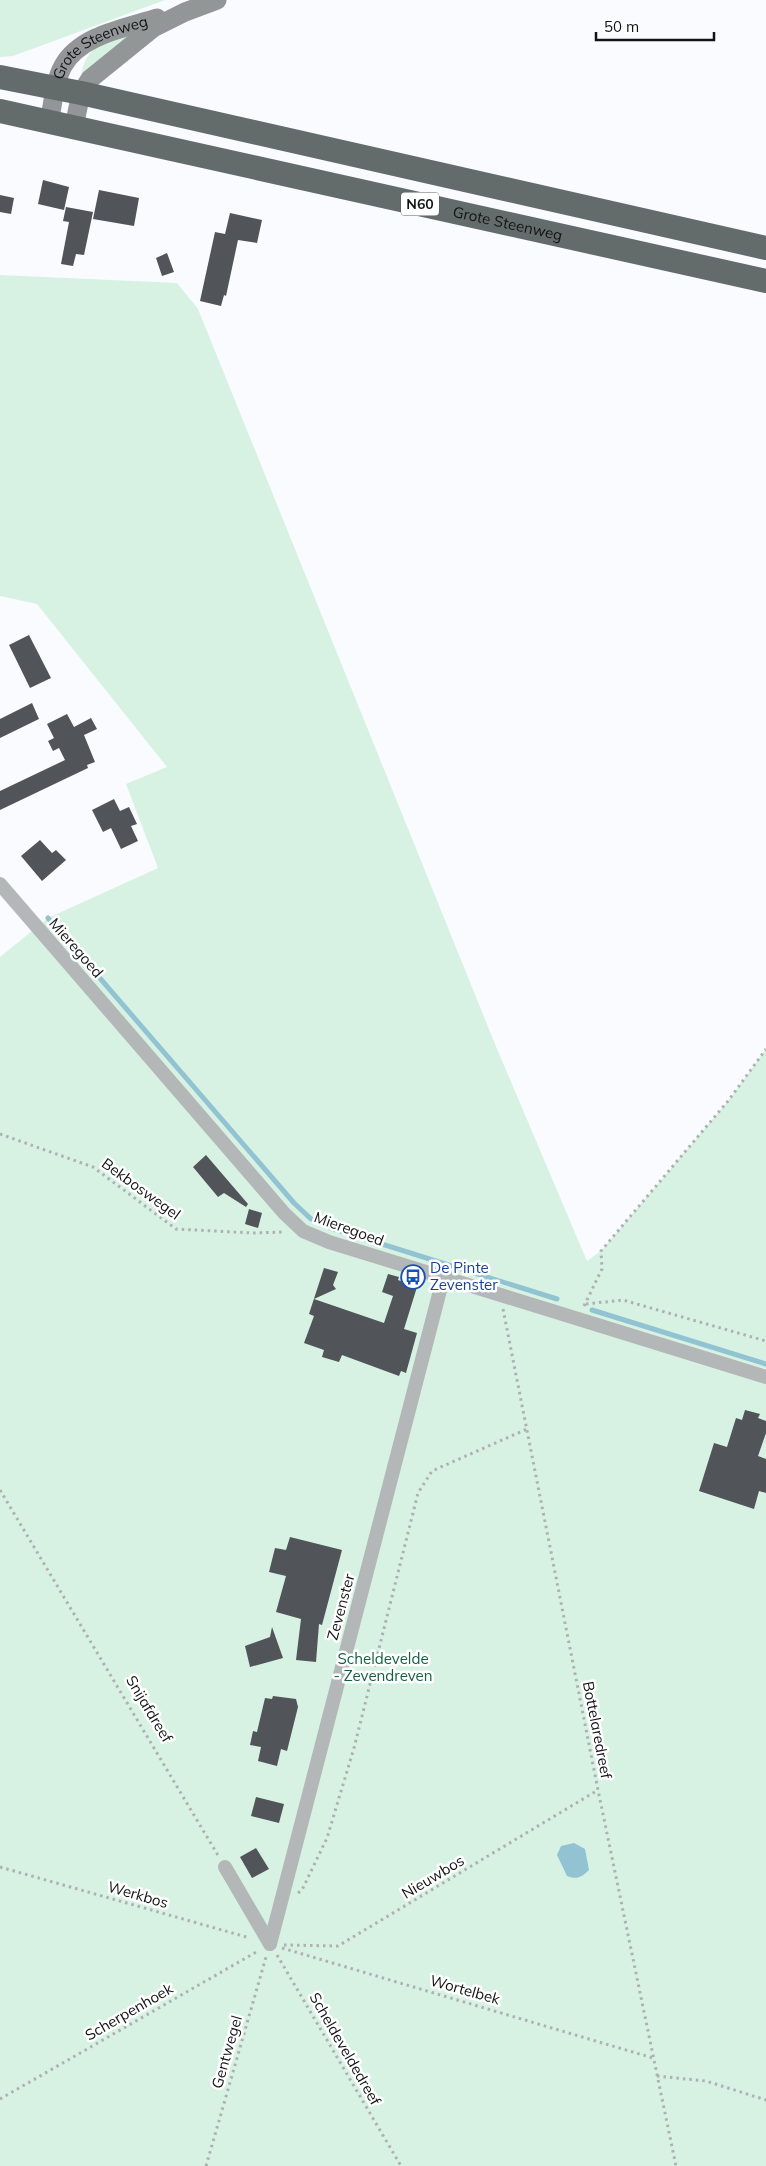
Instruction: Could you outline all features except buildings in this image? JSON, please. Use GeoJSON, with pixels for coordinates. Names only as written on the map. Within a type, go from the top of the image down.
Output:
{"type":"FeatureCollection","features":[{"type":"Feature","properties":{"kind":"highway","name":"Grote Steenweg"},"geometry":{"type":"LineString","coordinates":[[0,77],[81,93],[766,248]]}},
{"type":"Feature","properties":{"kind":"highway","name":"Grote Steenweg"},"geometry":{"type":"LineString","coordinates":[[0,111],[766,281]]}},
{"type":"Feature","properties":{"kind":"street","name":"Grote Steenweg"},"geometry":{"type":"LineString","coordinates":[[74,127],[81,93],[90,79],[130,44],[153,28],[185,12],[217,0]]}},
{"type":"Feature","properties":{"kind":"street","name":"Grote Steenweg"},"geometry":{"type":"LineString","coordinates":[[49,123],[62,68],[71,54],[87,43],[171,13],[185,12]]}},
{"type":"Feature","properties":{"kind":"street","name":"Mieregoed"},"geometry":{"type":"LineString","coordinates":[[0,884],[284,1213],[303,1231],[329,1242],[501,1297],[766,1377]]}},
{"type":"Feature","properties":{"kind":"street","name":"Zevenster"},"geometry":{"type":"LineString","coordinates":[[270,1944],[444,1278]]}},
{"type":"Feature","properties":{"kind":"street"},"geometry":{"type":"LineString","coordinates":[[225,1867],[270,1944]]}},
{"type":"Feature","properties":{"kind":"path"},"geometry":{"type":"LineString","coordinates":[[766,1049],[728,1101],[601,1251],[602,1269],[585,1304],[623,1300],[766,1341]]}},
{"type":"Feature","properties":{"kind":"path","name":"Bekboswegel"},"geometry":{"type":"LineString","coordinates":[[0,1134],[93,1167],[176,1229],[253,1233],[303,1231]]}},
{"type":"Feature","properties":{"kind":"path","name":"Bottelaredreef"},"geometry":{"type":"LineString","coordinates":[[501,1297],[598,1790],[676,2166]]}},
{"type":"Feature","properties":{"kind":"path"},"geometry":{"type":"LineString","coordinates":[[280,1905],[302,1890],[327,1838],[357,1738],[418,1494],[432,1471],[527,1429]]}},
{"type":"Feature","properties":{"kind":"path","name":"Snijafdreef"},"geometry":{"type":"LineString","coordinates":[[0,1490],[225,1867]]}},
{"type":"Feature","properties":{"kind":"path","name":"Nieuwbos"},"geometry":{"type":"LineString","coordinates":[[270,1944],[338,1946],[598,1790]]}},
{"type":"Feature","properties":{"kind":"path","name":"Werkbos"},"geometry":{"type":"LineString","coordinates":[[0,1867],[270,1944]]}},
{"type":"Feature","properties":{"kind":"path","name":"Wortelbek"},"geometry":{"type":"LineString","coordinates":[[270,1944],[653,2058]]}},
{"type":"Feature","properties":{"kind":"path","name":"Scherpenhoek"},"geometry":{"type":"LineString","coordinates":[[0,2099],[270,1944]]}},
{"type":"Feature","properties":{"kind":"path","name":"Gentwegel"},"geometry":{"type":"LineString","coordinates":[[206,2166],[270,1944]]}},
{"type":"Feature","properties":{"kind":"path","name":"Scheldeveldedreef"},"geometry":{"type":"LineString","coordinates":[[270,1944],[401,2166]]}},
{"type":"Feature","properties":{"kind":"path"},"geometry":{"type":"LineString","coordinates":[[657,2076],[706,2081],[766,2100]]}},
{"type":"Feature","properties":{"kind":"green space"},"geometry":{"type":"Polygon","coordinates":[[[0,0],[165,0],[13,56],[0,57],[0,0]]]}},
{"type":"Feature","properties":{"kind":"green space"},"geometry":{"type":"Polygon","coordinates":[[[125,35],[130,37],[81,77],[86,60],[95,49],[125,35]]]}},
{"type":"Feature","properties":{"kind":"green space","name":"Scheldevelde - Zevendreven"},"geometry":{"type":"Polygon","coordinates":[[[0,275],[177,283],[198,309],[495,1044],[587,1261],[601,1251],[728,1101],[766,1049],[766,2166],[0,2166],[0,957],[48,918],[158,868],[126,784],[167,767],[37,604],[0,596],[0,275]]]}},
{"type":"Feature","properties":{"kind":"water"},"geometry":{"type":"Polygon","coordinates":[[[574,1843],[585,1849],[589,1870],[577,1878],[567,1876],[557,1855],[561,1846],[574,1843]]]}},
{"type":"Feature","properties":{"kind":"waterway"},"geometry":{"type":"LineString","coordinates":[[48,918],[294,1203],[311,1219],[334,1229],[557,1299]]}},
{"type":"Feature","properties":{"kind":"waterway"},"geometry":{"type":"LineString","coordinates":[[592,1310],[766,1364]]}},
{"type":"Feature","properties":{"kind":"place","name":"De Pinte Zevenster"},"geometry":{"type":"Point","coordinates":[413,1277]}}]}
